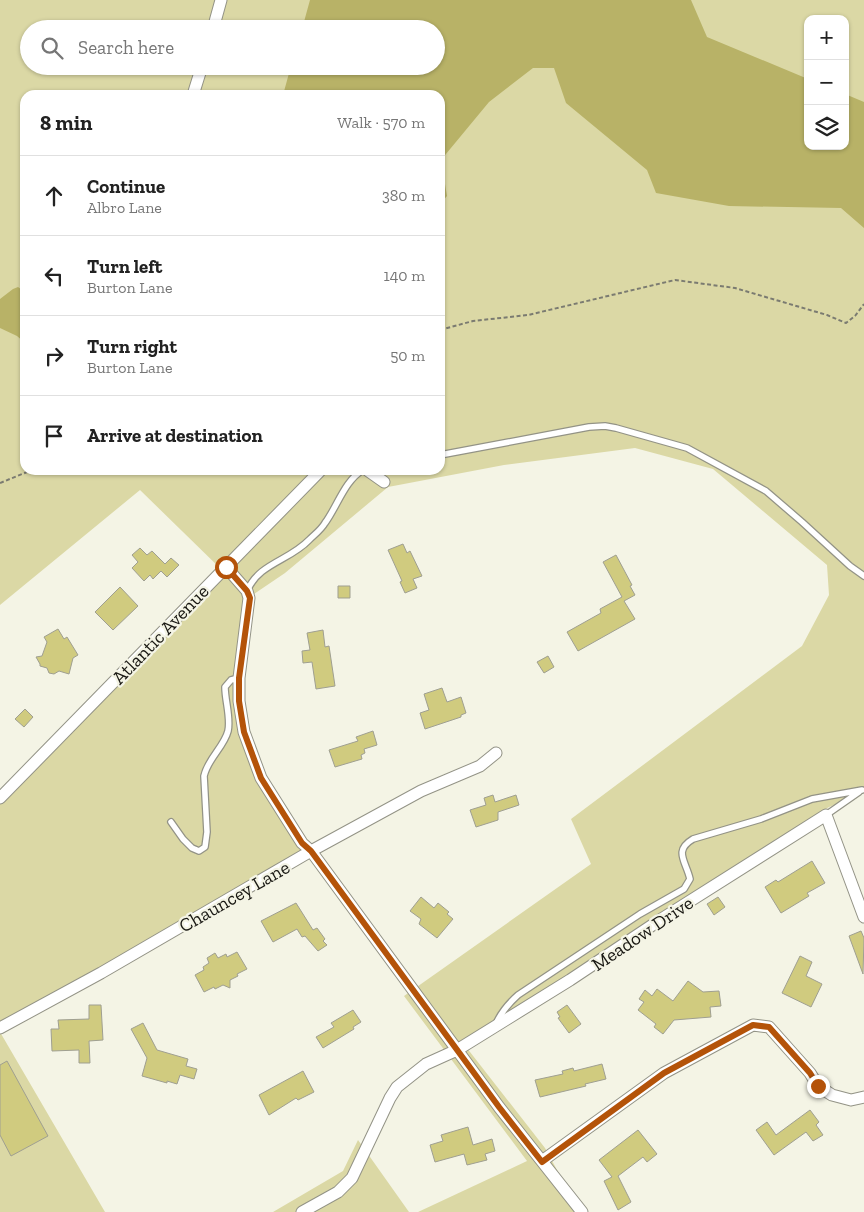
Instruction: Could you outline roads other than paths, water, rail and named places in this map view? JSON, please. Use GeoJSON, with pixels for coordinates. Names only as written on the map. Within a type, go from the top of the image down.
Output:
{"type":"FeatureCollection","features":[{"type":"Feature","properties":{"kind":"street"},"geometry":{"type":"LineString","coordinates":[[215,20],[221,0]]}},
{"type":"Feature","properties":{"kind":"street"},"geometry":{"type":"LineString","coordinates":[[195,90],[199,75]]}},
{"type":"Feature","properties":{"kind":"street","name":"Atlantic Avenue"},"geometry":{"type":"LineString","coordinates":[[0,798],[316,475]]}},
{"type":"Feature","properties":{"kind":"street"},"geometry":{"type":"LineString","coordinates":[[373,475],[384,482]]}},
{"type":"Feature","properties":{"kind":"street"},"geometry":{"type":"LineString","coordinates":[[226,567],[247,591],[250,601],[242,642],[239,701],[244,732],[261,778],[302,843],[311,851],[499,1107],[582,1212]]}},
{"type":"Feature","properties":{"kind":"street","name":"Chauncey Lane"},"geometry":{"type":"LineString","coordinates":[[0,1028],[102,972],[311,851],[421,792],[480,766],[496,753]]}},
{"type":"Feature","properties":{"kind":"street"},"geometry":{"type":"LineString","coordinates":[[826,815],[864,917]]}},
{"type":"Feature","properties":{"kind":"street","name":"Meadow Drive"},"geometry":{"type":"LineString","coordinates":[[302,1212],[338,1192],[352,1178],[377,1122],[397,1087],[426,1064],[457,1050],[570,980],[668,914],[826,815]]}},
{"type":"Feature","properties":{"kind":"street"},"geometry":{"type":"LineString","coordinates":[[542,1162],[664,1073],[753,1025],[769,1027],[810,1073],[818,1086],[832,1096],[851,1100],[864,1097]]}},
{"type":"Feature","properties":{"kind":"lane"},"geometry":{"type":"LineString","coordinates":[[445,454],[589,427],[605,426],[687,448],[766,491],[850,566],[864,576]]}},
{"type":"Feature","properties":{"kind":"lane"},"geometry":{"type":"LineString","coordinates":[[247,591],[259,572],[289,556],[306,543],[324,525],[349,482],[358,475]]}},
{"type":"Feature","properties":{"kind":"lane"},"geometry":{"type":"LineString","coordinates":[[171,822],[183,839],[196,851],[205,847],[207,832],[204,776],[210,758],[228,732],[225,687],[231,680],[239,678]]}},
{"type":"Feature","properties":{"kind":"lane"},"geometry":{"type":"LineString","coordinates":[[826,815],[863,789]]}},
{"type":"Feature","properties":{"kind":"lane"},"geometry":{"type":"LineString","coordinates":[[496,1026],[499,1016],[518,995],[640,914],[684,889],[690,879],[682,854],[684,844],[693,839],[761,819],[812,799],[863,789]]}}]}
